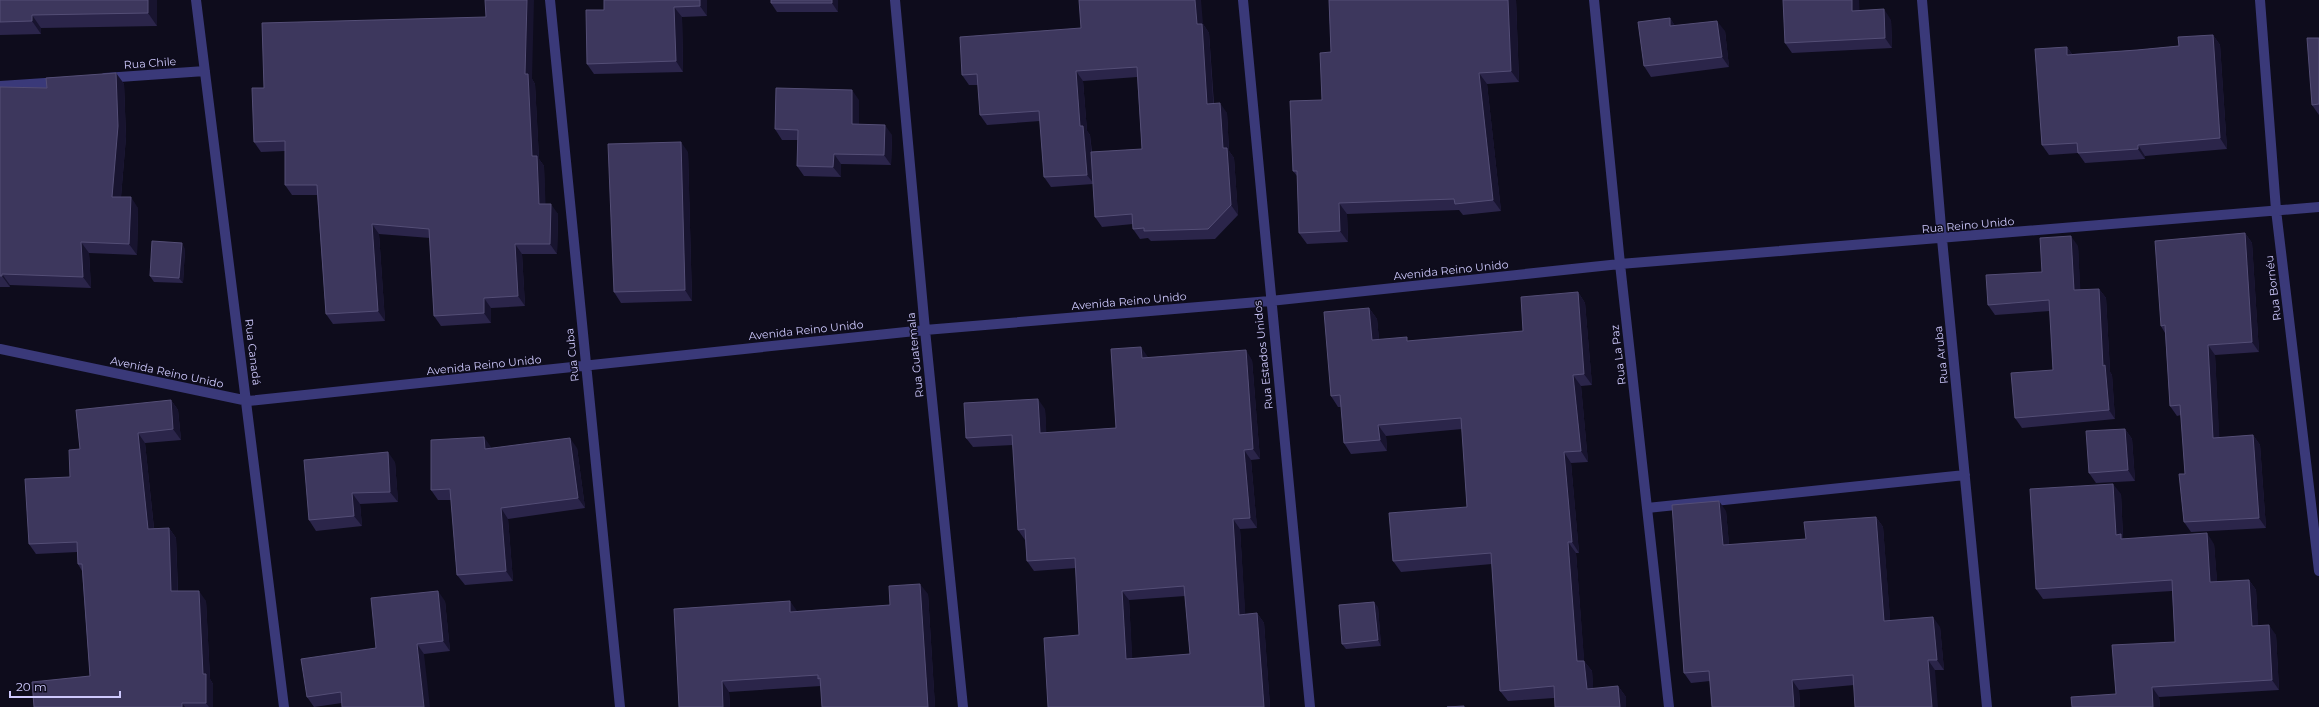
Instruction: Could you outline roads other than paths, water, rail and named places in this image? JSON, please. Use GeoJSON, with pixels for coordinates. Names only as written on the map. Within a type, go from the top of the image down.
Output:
{"type":"FeatureCollection","features":[{"type":"Feature","properties":{"kind":"street","name":"Rua Canadá"},"geometry":{"type":"LineString","coordinates":[[196,0],[248,401],[284,707]]}},
{"type":"Feature","properties":{"kind":"street","name":"Rua Cuba"},"geometry":{"type":"LineString","coordinates":[[550,0],[620,707]]}},
{"type":"Feature","properties":{"kind":"street","name":"Rua Guatemala"},"geometry":{"type":"LineString","coordinates":[[895,0],[925,330],[964,707]]}},
{"type":"Feature","properties":{"kind":"street","name":"Rua Estados Unidos"},"geometry":{"type":"LineString","coordinates":[[1243,0],[1270,301],[1310,707]]}},
{"type":"Feature","properties":{"kind":"street","name":"Rua La Paz"},"geometry":{"type":"LineString","coordinates":[[1594,0],[1620,264],[1669,707]]}},
{"type":"Feature","properties":{"kind":"street","name":"Rua Aruba"},"geometry":{"type":"LineString","coordinates":[[1922,0],[1942,239],[1987,707]]}},
{"type":"Feature","properties":{"kind":"street","name":"Rua Bornéu"},"geometry":{"type":"LineString","coordinates":[[2260,0],[2276,210],[2319,571]]}},
{"type":"Feature","properties":{"kind":"street","name":"Rua Chile"},"geometry":{"type":"LineString","coordinates":[[95,79],[205,71]]}},
{"type":"Feature","properties":{"kind":"street"},"geometry":{"type":"LineString","coordinates":[[0,86],[71,81]]}},
{"type":"Feature","properties":{"kind":"street","name":"Rua Reino Unido"},"geometry":{"type":"LineString","coordinates":[[1620,264],[1942,239],[2319,207]]}},
{"type":"Feature","properties":{"kind":"street","name":"Avenida Reino Unido"},"geometry":{"type":"LineString","coordinates":[[0,349],[248,401],[925,330],[1270,301],[1620,264]]}},
{"type":"Feature","properties":{"kind":"street"},"geometry":{"type":"LineString","coordinates":[[1648,508],[1965,475]]}}]}
